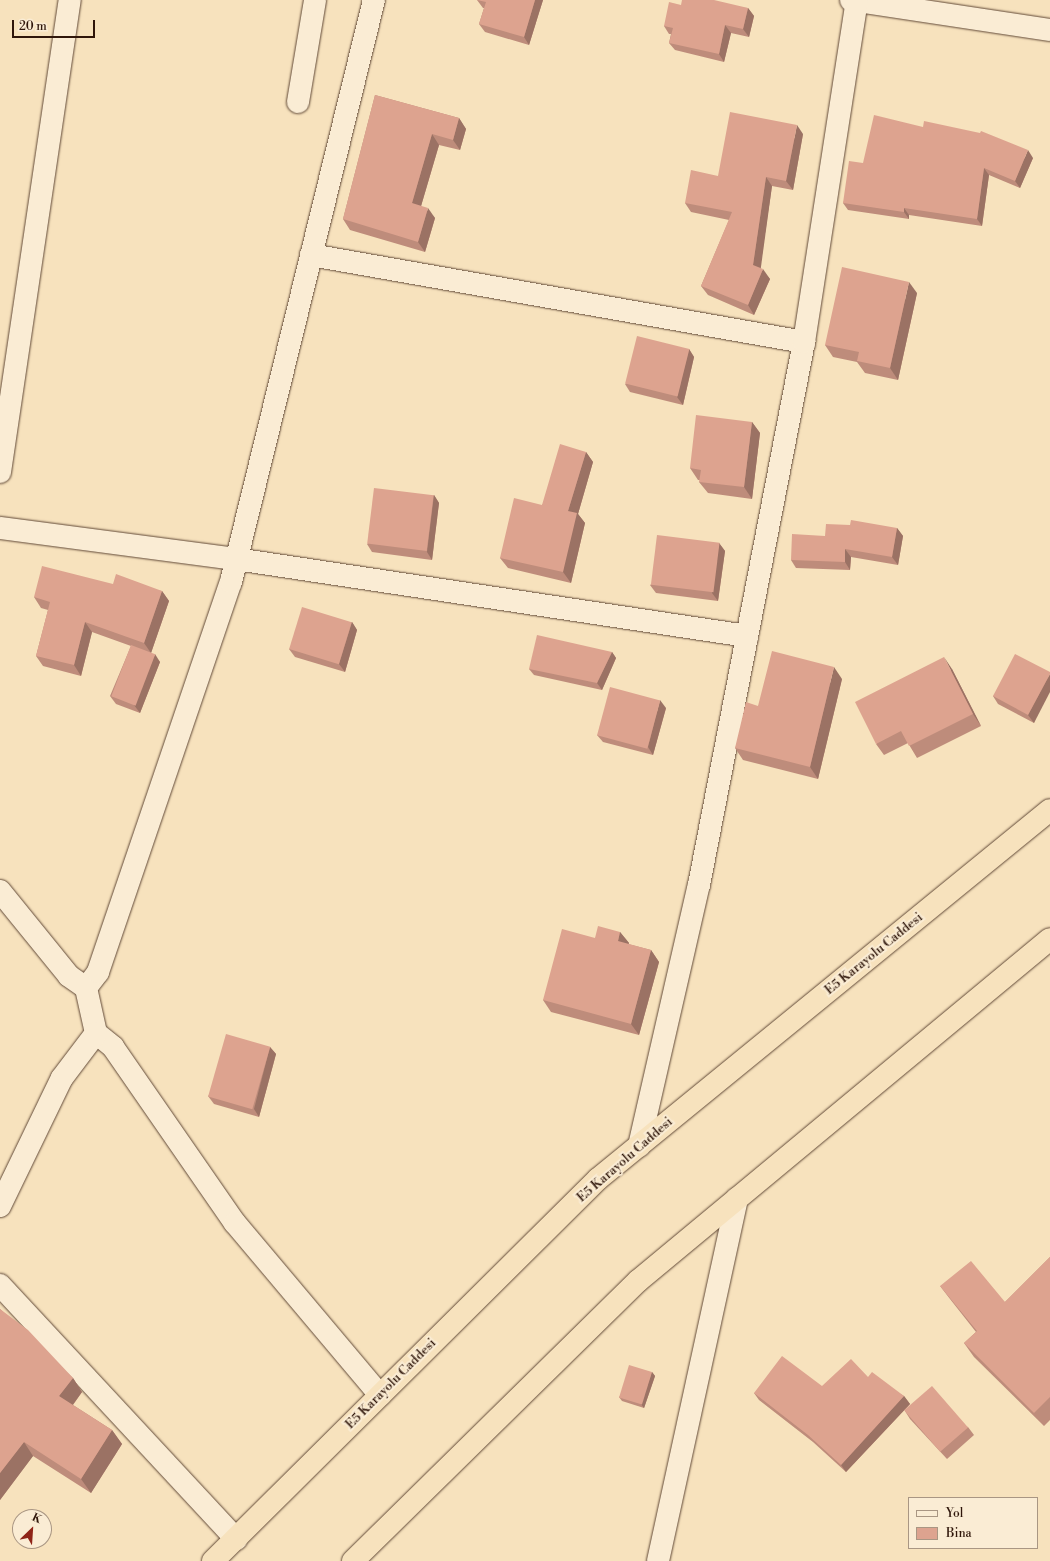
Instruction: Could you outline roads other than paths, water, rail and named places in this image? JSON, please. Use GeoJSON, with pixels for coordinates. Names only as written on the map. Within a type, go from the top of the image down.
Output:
{"type":"FeatureCollection","features":[{"type":"Feature","properties":{"kind":"highway","name":"E5 Karayolu Caddesi"},"geometry":{"type":"LineString","coordinates":[[213,1561],[598,1179],[1050,810]]}},
{"type":"Feature","properties":{"kind":"highway"},"geometry":{"type":"LineString","coordinates":[[353,1561],[638,1282],[1050,939]]}},
{"type":"Feature","properties":{"kind":"street"},"geometry":{"type":"LineString","coordinates":[[0,472],[70,0]]}},
{"type":"Feature","properties":{"kind":"street"},"geometry":{"type":"LineString","coordinates":[[298,102],[315,0]]}},
{"type":"Feature","properties":{"kind":"street"},"geometry":{"type":"LineString","coordinates":[[86,988],[98,972],[236,559],[374,0]]}},
{"type":"Feature","properties":{"kind":"street"},"geometry":{"type":"LineString","coordinates":[[639,1146],[699,885],[804,342],[855,0],[1050,30]]}},
{"type":"Feature","properties":{"kind":"street"},"geometry":{"type":"LineString","coordinates":[[311,255],[804,342]]}},
{"type":"Feature","properties":{"kind":"street"},"geometry":{"type":"LineString","coordinates":[[0,528],[236,559],[747,636]]}},
{"type":"Feature","properties":{"kind":"street"},"geometry":{"type":"LineString","coordinates":[[0,891],[69,976],[86,988],[96,1033],[113,1047],[235,1223],[380,1395]]}},
{"type":"Feature","properties":{"kind":"street"},"geometry":{"type":"LineString","coordinates":[[0,1206],[62,1078],[96,1033]]}},
{"type":"Feature","properties":{"kind":"street"},"geometry":{"type":"LineString","coordinates":[[658,1561],[737,1199]]}},
{"type":"Feature","properties":{"kind":"street"},"geometry":{"type":"LineString","coordinates":[[0,1285],[236,1539]]}}]}
